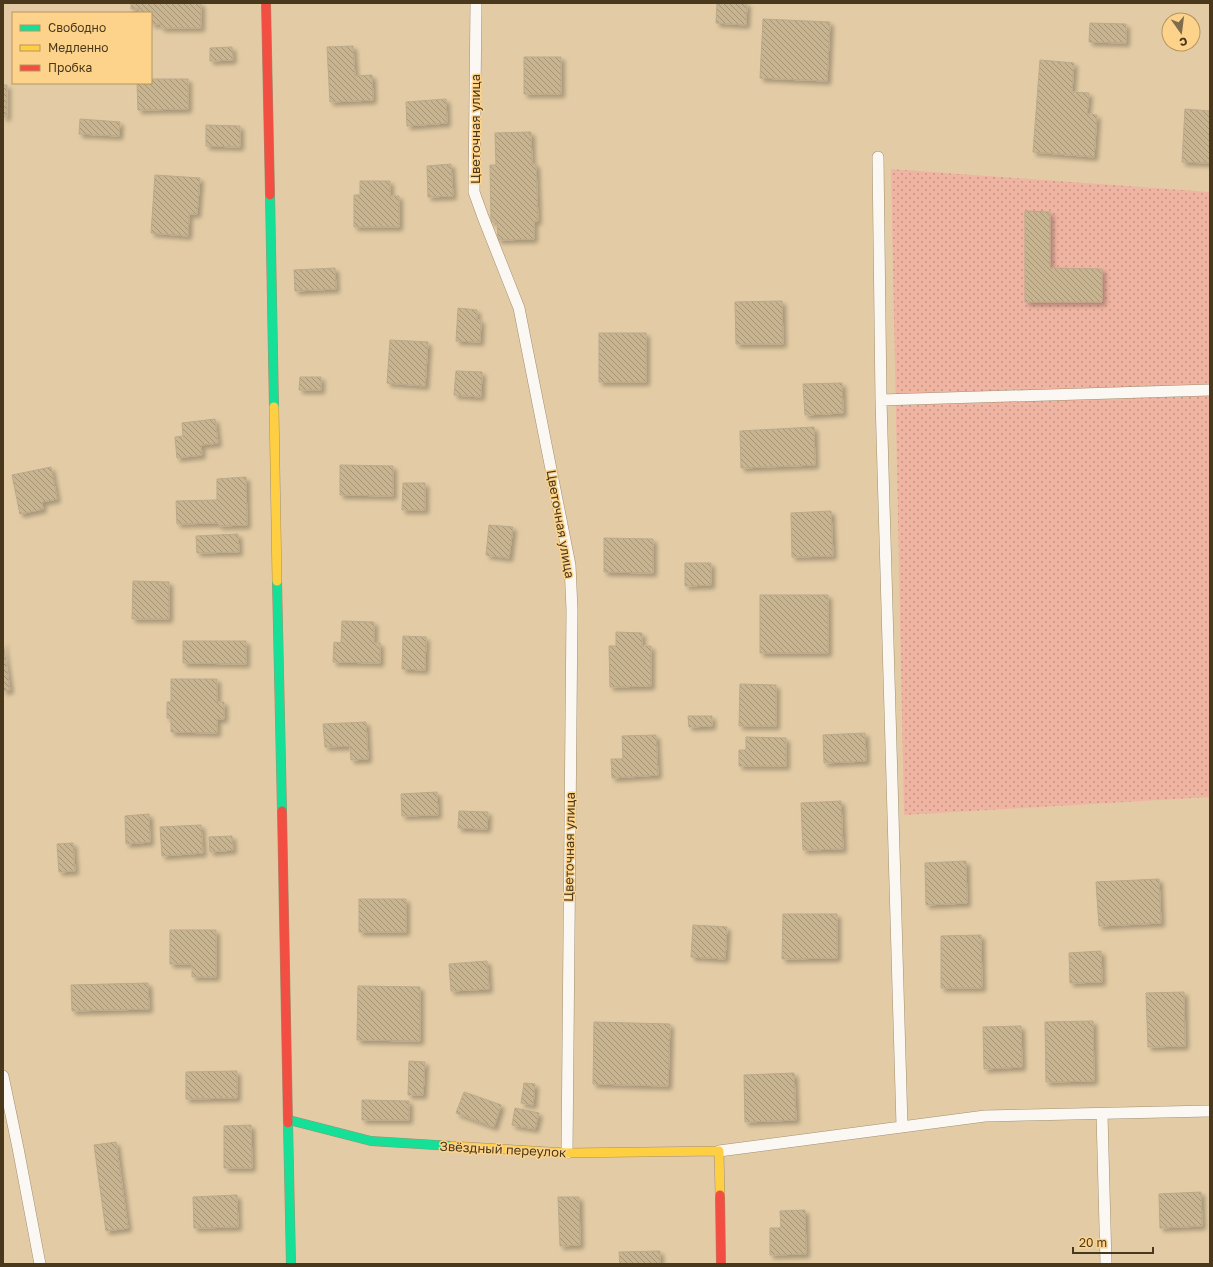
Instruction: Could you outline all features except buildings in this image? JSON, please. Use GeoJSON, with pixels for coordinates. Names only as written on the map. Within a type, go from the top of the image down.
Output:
{"type":"FeatureCollection","features":[{"type":"Feature","properties":{"kind":"street"},"geometry":{"type":"LineString","coordinates":[[266,3],[291,1264]]}},
{"type":"Feature","properties":{"kind":"street","name":"Звёздный переулок"},"geometry":{"type":"LineString","coordinates":[[289,1120],[371,1141],[567,1153],[719,1151]]}},
{"type":"Feature","properties":{"kind":"street"},"geometry":{"type":"LineString","coordinates":[[719,1151],[721,1264]]}},
{"type":"Feature","properties":{"kind":"lane","name":"Цветочная улица"},"geometry":{"type":"LineString","coordinates":[[476,3],[474,192],[519,308],[570,565],[572,618],[567,1153]]}},
{"type":"Feature","properties":{"kind":"lane"},"geometry":{"type":"LineString","coordinates":[[878,157],[881,400],[902,1126]]}},
{"type":"Feature","properties":{"kind":"lane"},"geometry":{"type":"LineString","coordinates":[[881,400],[1210,390]]}},
{"type":"Feature","properties":{"kind":"lane"},"geometry":{"type":"LineString","coordinates":[[3,1076],[40,1264]]}},
{"type":"Feature","properties":{"kind":"lane"},"geometry":{"type":"LineString","coordinates":[[719,1151],[985,1116],[1210,1111]]}},
{"type":"Feature","properties":{"kind":"lane"},"geometry":{"type":"LineString","coordinates":[[1102,1114],[1106,1264]]}},
{"type":"Feature","properties":{"kind":"shaded area"},"geometry":{"type":"Polygon","coordinates":[[[891,169],[1210,192],[1210,797],[904,815],[891,169]]]}},
{"type":"Feature","properties":{"kind":"traffic: fast"},"geometry":{"type":"LineString","coordinates":[[270,195],[274,407]]}},
{"type":"Feature","properties":{"kind":"traffic: fast"},"geometry":{"type":"LineString","coordinates":[[277,581],[282,811]]}},
{"type":"Feature","properties":{"kind":"traffic: fast"},"geometry":{"type":"LineString","coordinates":[[289,1120],[371,1141],[452,1146]]}},
{"type":"Feature","properties":{"kind":"traffic: fast"},"geometry":{"type":"LineString","coordinates":[[288,1123],[291,1264]]}},
{"type":"Feature","properties":{"kind":"traffic: slow"},"geometry":{"type":"LineString","coordinates":[[274,407],[277,581]]}},
{"type":"Feature","properties":{"kind":"traffic: slow"},"geometry":{"type":"LineString","coordinates":[[452,1146],[567,1153],[719,1151],[720,1195]]}},
{"type":"Feature","properties":{"kind":"traffic: jam"},"geometry":{"type":"LineString","coordinates":[[266,3],[270,195]]}},
{"type":"Feature","properties":{"kind":"traffic: jam"},"geometry":{"type":"LineString","coordinates":[[282,811],[288,1123]]}},
{"type":"Feature","properties":{"kind":"traffic: jam"},"geometry":{"type":"LineString","coordinates":[[720,1195],[721,1264]]}}]}
